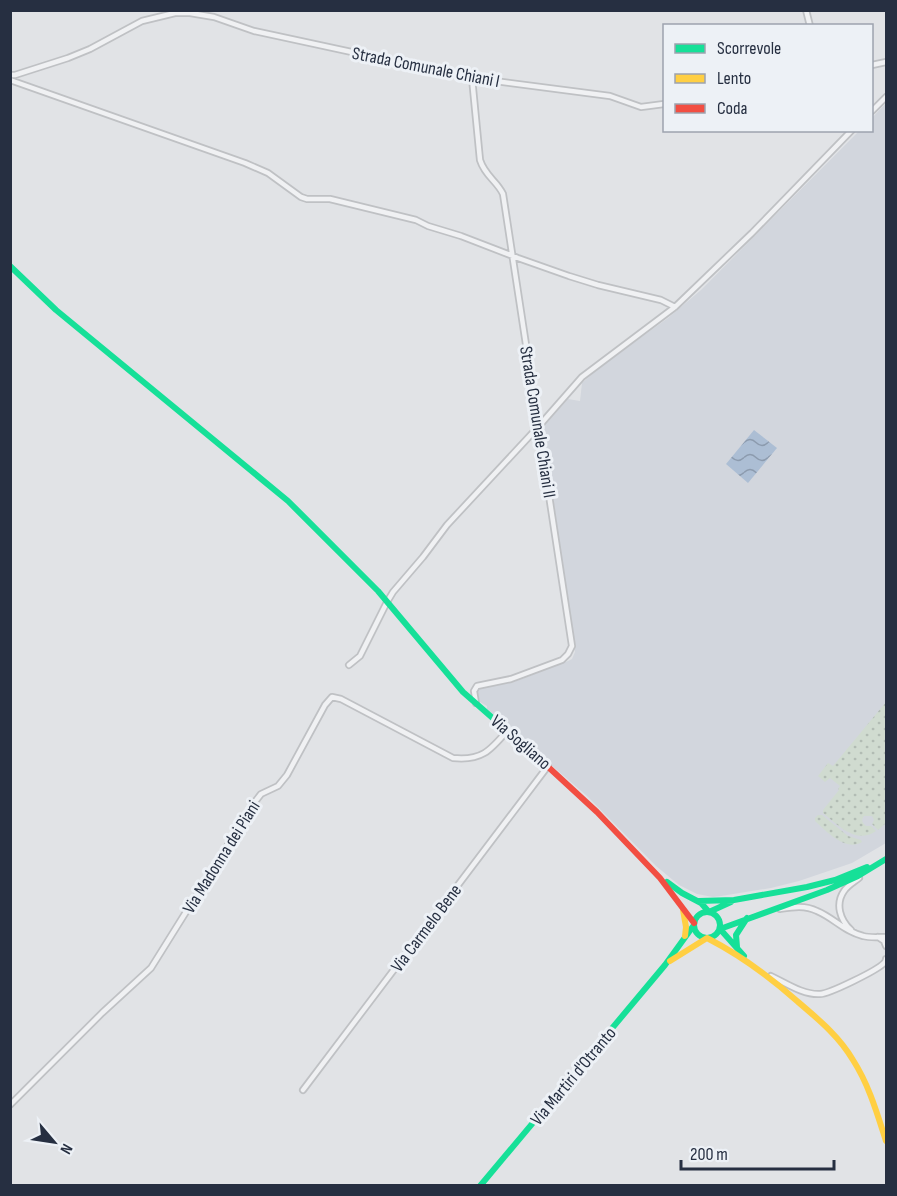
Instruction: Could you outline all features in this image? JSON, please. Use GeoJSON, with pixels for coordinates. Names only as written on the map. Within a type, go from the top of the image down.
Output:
{"type":"FeatureCollection","features":[{"type":"Feature","properties":{"kind":"street","name":"Strada Comunale Chiani I"},"geometry":{"type":"LineString","coordinates":[[10,75],[68,58],[142,21],[175,13],[192,12],[254,31],[472,78],[610,96],[641,107],[663,104]]}},
{"type":"Feature","properties":{"kind":"street","name":"Strada Comunale Chiani II"},"geometry":{"type":"LineString","coordinates":[[472,78],[480,160],[483,169],[503,194],[572,646],[562,660],[511,679],[477,686],[474,691],[477,705]]}},
{"type":"Feature","properties":{"kind":"street"},"geometry":{"type":"LineString","coordinates":[[10,80],[245,163],[268,173],[301,197],[330,199],[416,220],[598,285],[661,300],[675,307]]}},
{"type":"Feature","properties":{"kind":"street"},"geometry":{"type":"LineString","coordinates":[[873,110],[886,97]]}},
{"type":"Feature","properties":{"kind":"street"},"geometry":{"type":"LineString","coordinates":[[349,665],[360,656],[387,602],[447,525],[582,377],[675,307],[752,233],[850,132]]}},
{"type":"Feature","properties":{"kind":"street","name":"Via Sogliano"},"geometry":{"type":"LineString","coordinates":[[10,266],[56,310],[288,501],[378,591],[462,692],[548,766],[597,812],[660,878],[694,924],[699,935],[723,945],[766,974],[830,1030],[846,1048],[860,1071],[871,1094],[886,1141]]}},
{"type":"Feature","properties":{"kind":"street","name":"Via Madonna dei Piani"},"geometry":{"type":"LineString","coordinates":[[10,1105],[102,1013],[151,968],[254,803],[261,794],[278,786],[287,776],[325,705],[332,697],[341,699],[453,758],[467,760],[479,756],[493,748],[507,731]]}},
{"type":"Feature","properties":{"kind":"street","name":"Via Carmelo Bene"},"geometry":{"type":"LineString","coordinates":[[303,1090],[548,766]]}},
{"type":"Feature","properties":{"kind":"street"},"geometry":{"type":"LineString","coordinates":[[706,938],[715,936],[720,929],[747,918],[817,894],[858,876],[884,860]]}},
{"type":"Feature","properties":{"kind":"street"},"geometry":{"type":"LineString","coordinates":[[699,901],[734,900],[807,888],[835,880],[884,860]]}},
{"type":"Feature","properties":{"kind":"street"},"geometry":{"type":"LineString","coordinates":[[853,932],[841,917],[840,899],[844,890],[873,867]]}},
{"type":"Feature","properties":{"kind":"street","name":"Via Sogliano"},"geometry":{"type":"LineString","coordinates":[[660,878],[685,895],[699,901],[717,916],[720,929],[748,961]]}},
{"type":"Feature","properties":{"kind":"street"},"geometry":{"type":"LineString","coordinates":[[694,924],[701,914],[734,900]]}},
{"type":"Feature","properties":{"kind":"street"},"geometry":{"type":"LineString","coordinates":[[682,907],[686,927],[685,937]]}},
{"type":"Feature","properties":{"kind":"street"},"geometry":{"type":"LineString","coordinates":[[760,913],[806,907],[818,911],[842,928],[864,937],[886,937]]}},
{"type":"Feature","properties":{"kind":"street"},"geometry":{"type":"LineString","coordinates":[[737,948],[736,935],[747,918]]}},
{"type":"Feature","properties":{"kind":"street","name":"Via Martiri d'Otranto"},"geometry":{"type":"LineString","coordinates":[[480,1185],[665,965],[694,924]]}},
{"type":"Feature","properties":{"kind":"street"},"geometry":{"type":"LineString","coordinates":[[878,937],[884,941],[886,946]]}},
{"type":"Feature","properties":{"kind":"street","name":"Via Martiri d'Otranto"},"geometry":{"type":"LineString","coordinates":[[665,965],[706,938]]}},
{"type":"Feature","properties":{"kind":"street"},"geometry":{"type":"LineString","coordinates":[[766,974],[791,987],[821,994],[853,981],[886,961]]}},
{"type":"Feature","properties":{"kind":"shaded area"},"geometry":{"type":"Polygon","coordinates":[[[886,103],[886,843],[852,863],[799,881],[721,896],[697,894],[679,885],[656,866],[587,796],[487,709],[487,706],[480,702],[477,690],[514,682],[568,661],[572,659],[575,652],[543,427],[568,399],[580,401],[582,383],[601,366],[668,318],[701,290],[858,132],[873,132],[873,117],[886,103]]]}},
{"type":"Feature","properties":{"kind":"shaded area"},"geometry":{"type":"Polygon","coordinates":[[[886,702],[886,823],[878,830],[872,824],[874,820],[872,816],[864,816],[862,820],[864,824],[876,831],[869,835],[854,835],[841,828],[823,813],[840,786],[830,778],[825,782],[818,776],[828,763],[833,766],[886,702]]]}},
{"type":"Feature","properties":{"kind":"shaded area"},"geometry":{"type":"Polygon","coordinates":[[[818,815],[822,815],[848,836],[862,842],[843,843],[815,821],[818,815]]]}},
{"type":"Feature","properties":{"kind":"water"},"geometry":{"type":"Polygon","coordinates":[[[754,430],[777,448],[748,483],[726,464],[754,430]]]}},
{"type":"Feature","properties":{"kind":"traffic: fast"},"geometry":{"type":"LineString","coordinates":[[10,266],[56,310],[288,501],[378,591],[463,692],[545,764]]}},
{"type":"Feature","properties":{"kind":"traffic: fast"},"geometry":{"type":"LineString","coordinates":[[744,956],[720,929],[827,890],[858,876],[886,859]]}},
{"type":"Feature","properties":{"kind":"traffic: fast"},"geometry":{"type":"LineString","coordinates":[[699,901],[734,900],[807,887],[835,880],[867,867]]}},
{"type":"Feature","properties":{"kind":"traffic: fast"},"geometry":{"type":"LineString","coordinates":[[667,882],[701,903],[709,912],[731,902]]}},
{"type":"Feature","properties":{"kind":"traffic: fast"},"geometry":{"type":"LineString","coordinates":[[707,912],[716,916],[720,925],[716,934],[707,938],[698,934],[694,925],[698,916],[707,912]]}},
{"type":"Feature","properties":{"kind":"traffic: fast"},"geometry":{"type":"LineString","coordinates":[[737,947],[736,935],[747,918]]}},
{"type":"Feature","properties":{"kind":"traffic: fast"},"geometry":{"type":"LineString","coordinates":[[480,1186],[665,965],[694,925]]}},
{"type":"Feature","properties":{"kind":"traffic: slow"},"geometry":{"type":"LineString","coordinates":[[683,910],[685,936]]}},
{"type":"Feature","properties":{"kind":"traffic: slow"},"geometry":{"type":"LineString","coordinates":[[670,961],[707,938],[743,959],[786,992],[828,1028],[847,1051],[868,1089],[886,1141]]}},
{"type":"Feature","properties":{"kind":"traffic: jam"},"geometry":{"type":"LineString","coordinates":[[545,764],[597,812],[660,878],[694,923]]}}]}
